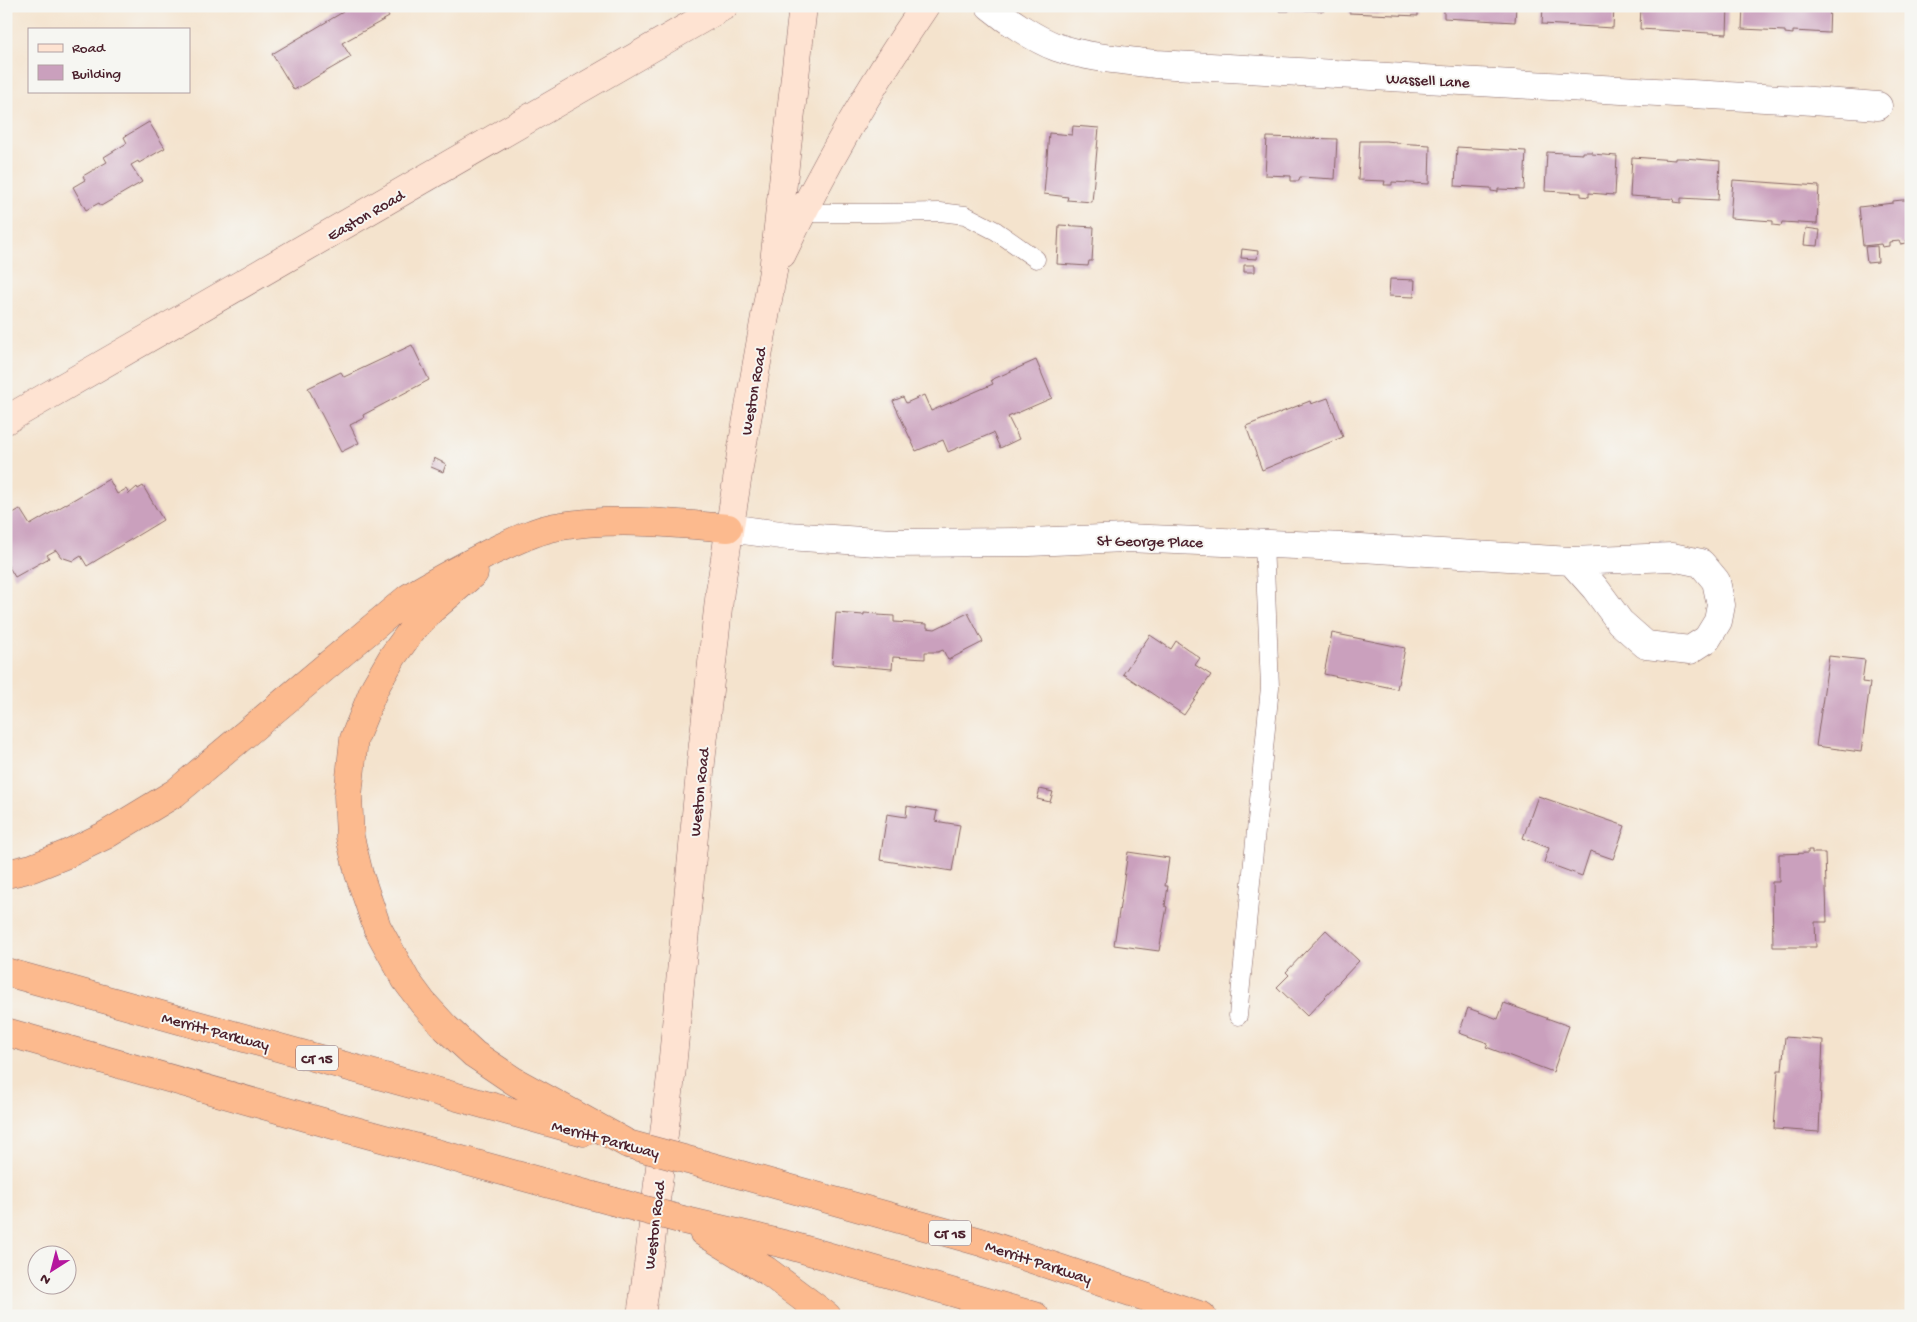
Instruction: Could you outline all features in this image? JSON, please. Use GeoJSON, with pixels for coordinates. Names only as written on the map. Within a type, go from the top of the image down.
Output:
{"type":"FeatureCollection","features":[{"type":"Feature","properties":{"kind":"highway"},"geometry":{"type":"LineString","coordinates":[[6,874],[32,868],[67,854],[104,836],[167,798],[408,598],[445,576],[504,546],[553,528],[604,521],[728,528]]}},
{"type":"Feature","properties":{"kind":"highway"},"geometry":{"type":"LineString","coordinates":[[504,546],[430,611],[412,630],[393,656],[375,686],[354,738],[348,796],[350,836],[359,874],[377,927],[406,980],[423,1003],[474,1054],[514,1081],[628,1144]]}},
{"type":"Feature","properties":{"kind":"highway","name":"Merritt Parkway"},"geometry":{"type":"LineString","coordinates":[[6,972],[981,1242],[1202,1316]]}},
{"type":"Feature","properties":{"kind":"highway"},"geometry":{"type":"LineString","coordinates":[[6,1032],[339,1127],[683,1220],[792,1246],[1035,1316]]}},
{"type":"Feature","properties":{"kind":"highway"},"geometry":{"type":"LineString","coordinates":[[683,1220],[767,1272],[827,1316]]}},
{"type":"Feature","properties":{"kind":"main road","name":"Easton Road"},"geometry":{"type":"LineString","coordinates":[[6,420],[724,6]]}},
{"type":"Feature","properties":{"kind":"main road","name":"Weston Road"},"geometry":{"type":"LineString","coordinates":[[640,1316],[649,1258],[672,1068],[701,762],[719,600],[728,528],[773,271],[803,6]]}},
{"type":"Feature","properties":{"kind":"main road","name":"Weston Road"},"geometry":{"type":"LineString","coordinates":[[773,271],[802,212],[873,84],[925,6]]}},
{"type":"Feature","properties":{"kind":"street","name":"Wassell Lane"},"geometry":{"type":"LineString","coordinates":[[990,6],[1008,21],[1055,46],[1090,56],[1156,64],[1878,106]]}},
{"type":"Feature","properties":{"kind":"street","name":"St George Place"},"geometry":{"type":"LineString","coordinates":[[728,528],[788,536],[891,543],[1029,542],[1126,538],[1264,542],[1571,561],[1672,557],[1701,563],[1716,581],[1721,605],[1718,621],[1707,639],[1690,650],[1646,645],[1620,622],[1595,588],[1571,561]]}},
{"type":"Feature","properties":{"kind":"lane"},"geometry":{"type":"LineString","coordinates":[[802,212],[878,214],[940,212],[964,216],[996,231],[1036,259]]}},
{"type":"Feature","properties":{"kind":"lane"},"geometry":{"type":"LineString","coordinates":[[1238,1016],[1270,686],[1264,542]]}},
{"type":"Feature","properties":{"kind":"building"},"geometry":{"type":"Polygon","coordinates":[[[383,6],[389,17],[342,43],[351,57],[294,90],[272,54],[343,12],[340,7],[383,6]]]}},
{"type":"Feature","properties":{"kind":"building"},"geometry":{"type":"Polygon","coordinates":[[[1267,6],[1324,6],[1324,11],[1289,9],[1289,11],[1279,11],[1279,9],[1267,8],[1267,6]]]}},
{"type":"Feature","properties":{"kind":"building"},"geometry":{"type":"Polygon","coordinates":[[[1350,6],[1418,6],[1418,16],[1349,13],[1350,6]]]}},
{"type":"Feature","properties":{"kind":"building"},"geometry":{"type":"Polygon","coordinates":[[[1444,6],[1516,6],[1515,22],[1444,18],[1444,6]]]}},
{"type":"Feature","properties":{"kind":"building"},"geometry":{"type":"Polygon","coordinates":[[[1543,6],[1614,6],[1613,28],[1542,24],[1543,6]]]}},
{"type":"Feature","properties":{"kind":"building"},"geometry":{"type":"Polygon","coordinates":[[[1641,6],[1728,6],[1727,34],[1640,29],[1641,6]]]}},
{"type":"Feature","properties":{"kind":"building"},"geometry":{"type":"Polygon","coordinates":[[[1743,6],[1830,6],[1829,33],[1793,31],[1793,34],[1785,33],[1785,31],[1742,29],[1743,6]]]}},
{"type":"Feature","properties":{"kind":"building"},"geometry":{"type":"Polygon","coordinates":[[[1898,6],[1911,6],[1911,10],[1897,10],[1898,6]]]}},
{"type":"Feature","properties":{"kind":"building"},"geometry":{"type":"Polygon","coordinates":[[[149,122],[165,148],[139,163],[138,161],[131,165],[142,182],[101,206],[99,203],[86,210],[73,187],[85,180],[83,176],[107,162],[104,157],[127,143],[124,137],[149,122]]]}},
{"type":"Feature","properties":{"kind":"building"},"geometry":{"type":"Polygon","coordinates":[[[1073,126],[1099,128],[1092,202],[1067,200],[1068,197],[1044,194],[1049,133],[1072,135],[1073,126]]]}},
{"type":"Feature","properties":{"kind":"building"},"geometry":{"type":"Polygon","coordinates":[[[1267,137],[1337,139],[1335,179],[1300,177],[1299,181],[1291,181],[1291,176],[1265,175],[1267,137]]]}},
{"type":"Feature","properties":{"kind":"building"},"geometry":{"type":"Polygon","coordinates":[[[1360,141],[1430,145],[1429,184],[1392,182],[1392,185],[1384,185],[1385,181],[1358,180],[1360,141]]]}},
{"type":"Feature","properties":{"kind":"building"},"geometry":{"type":"Polygon","coordinates":[[[1457,147],[1526,151],[1524,190],[1498,189],[1498,192],[1491,191],[1491,188],[1455,186],[1457,147]]]}},
{"type":"Feature","properties":{"kind":"building"},"geometry":{"type":"Polygon","coordinates":[[[1547,152],[1583,154],[1583,152],[1592,152],[1592,154],[1617,156],[1615,195],[1589,193],[1589,197],[1581,196],[1581,193],[1545,191],[1547,152]]]}},
{"type":"Feature","properties":{"kind":"building"},"geometry":{"type":"Polygon","coordinates":[[[1632,157],[1720,161],[1718,200],[1681,198],[1681,203],[1673,202],[1674,199],[1630,196],[1632,157]]]}},
{"type":"Feature","properties":{"kind":"building"},"geometry":{"type":"Polygon","coordinates":[[[1733,180],[1819,186],[1817,224],[1782,222],[1781,226],[1773,225],[1773,221],[1730,218],[1733,180]]]}},
{"type":"Feature","properties":{"kind":"building"},"geometry":{"type":"Polygon","coordinates":[[[1911,200],[1911,240],[1906,240],[1907,243],[1900,244],[1900,241],[1889,242],[1889,246],[1882,247],[1881,244],[1863,246],[1859,207],[1893,203],[1893,201],[1911,200]]]}},
{"type":"Feature","properties":{"kind":"building"},"geometry":{"type":"Polygon","coordinates":[[[1059,225],[1094,227],[1092,261],[1089,261],[1088,266],[1057,264],[1059,225]]]}},
{"type":"Feature","properties":{"kind":"building"},"geometry":{"type":"Polygon","coordinates":[[[1806,228],[1820,230],[1818,246],[1804,245],[1806,228]]]}},
{"type":"Feature","properties":{"kind":"building"},"geometry":{"type":"Polygon","coordinates":[[[1877,246],[1878,262],[1867,263],[1865,247],[1877,246]]]}},
{"type":"Feature","properties":{"kind":"building"},"geometry":{"type":"Polygon","coordinates":[[[1242,249],[1258,251],[1257,259],[1241,258],[1242,249]]]}},
{"type":"Feature","properties":{"kind":"building"},"geometry":{"type":"Polygon","coordinates":[[[1244,265],[1255,265],[1255,272],[1244,272],[1244,265]]]}},
{"type":"Feature","properties":{"kind":"building"},"geometry":{"type":"Polygon","coordinates":[[[1390,279],[1415,280],[1414,297],[1389,296],[1390,279]]]}},
{"type":"Feature","properties":{"kind":"building"},"geometry":{"type":"Polygon","coordinates":[[[412,345],[429,380],[363,415],[364,418],[350,425],[359,443],[341,452],[308,388],[341,372],[344,377],[412,345]]]}},
{"type":"Feature","properties":{"kind":"building"},"geometry":{"type":"Polygon","coordinates":[[[1036,360],[1052,398],[1008,417],[1019,439],[1000,448],[993,433],[948,452],[943,440],[916,451],[893,401],[903,397],[906,403],[924,395],[931,411],[993,384],[991,380],[1036,360]]]}},
{"type":"Feature","properties":{"kind":"building"},"geometry":{"type":"Polygon","coordinates":[[[1328,398],[1343,437],[1262,470],[1246,426],[1310,401],[1311,404],[1328,398]]]}},
{"type":"Feature","properties":{"kind":"building"},"geometry":{"type":"Polygon","coordinates":[[[434,458],[446,464],[443,472],[431,467],[434,458]]]}},
{"type":"Feature","properties":{"kind":"building"},"geometry":{"type":"Polygon","coordinates":[[[109,479],[117,494],[126,489],[129,494],[137,487],[138,489],[143,486],[163,520],[87,566],[81,556],[73,561],[61,557],[56,550],[47,555],[49,558],[15,577],[6,562],[6,517],[20,509],[30,525],[109,479]]]}},
{"type":"Feature","properties":{"kind":"building"},"geometry":{"type":"Polygon","coordinates":[[[836,613],[894,616],[894,622],[927,624],[927,628],[935,629],[968,613],[983,642],[948,660],[943,650],[925,652],[925,659],[893,657],[892,669],[832,664],[836,613]]]}},
{"type":"Feature","properties":{"kind":"building"},"geometry":{"type":"Polygon","coordinates":[[[1332,633],[1405,648],[1397,689],[1324,674],[1332,633]]]}},
{"type":"Feature","properties":{"kind":"building"},"geometry":{"type":"Polygon","coordinates":[[[1150,635],[1171,649],[1176,641],[1200,658],[1195,665],[1211,675],[1184,715],[1123,674],[1150,635]]]}},
{"type":"Feature","properties":{"kind":"building"},"geometry":{"type":"Polygon","coordinates":[[[1829,656],[1865,660],[1862,682],[1870,683],[1861,752],[1816,746],[1829,656]]]}},
{"type":"Feature","properties":{"kind":"building"},"geometry":{"type":"Polygon","coordinates":[[[1040,789],[1053,792],[1050,802],[1037,799],[1040,789]]]}},
{"type":"Feature","properties":{"kind":"building"},"geometry":{"type":"Polygon","coordinates":[[[1538,796],[1625,826],[1613,859],[1590,851],[1582,876],[1544,862],[1549,848],[1523,838],[1538,796]]]}},
{"type":"Feature","properties":{"kind":"building"},"geometry":{"type":"Polygon","coordinates":[[[907,806],[937,811],[935,821],[960,825],[952,871],[880,860],[887,814],[906,817],[907,806]]]}},
{"type":"Feature","properties":{"kind":"building"},"geometry":{"type":"Polygon","coordinates":[[[1808,850],[1812,850],[1812,853],[1825,853],[1827,922],[1815,922],[1816,947],[1773,947],[1772,882],[1779,882],[1779,854],[1808,853],[1808,850]]]}},
{"type":"Feature","properties":{"kind":"building"},"geometry":{"type":"Polygon","coordinates":[[[1128,852],[1169,858],[1165,886],[1168,886],[1165,906],[1167,907],[1159,951],[1114,945],[1128,852]]]}},
{"type":"Feature","properties":{"kind":"building"},"geometry":{"type":"Polygon","coordinates":[[[1326,930],[1359,961],[1307,1016],[1277,987],[1289,975],[1286,972],[1326,930]]]}},
{"type":"Feature","properties":{"kind":"building"},"geometry":{"type":"Polygon","coordinates":[[[1504,1003],[1569,1026],[1553,1072],[1486,1047],[1488,1043],[1459,1033],[1468,1008],[1498,1019],[1504,1003]]]}},
{"type":"Feature","properties":{"kind":"building"},"geometry":{"type":"Polygon","coordinates":[[[1785,1037],[1823,1040],[1819,1132],[1774,1129],[1778,1070],[1782,1070],[1785,1037]]]}}]}
